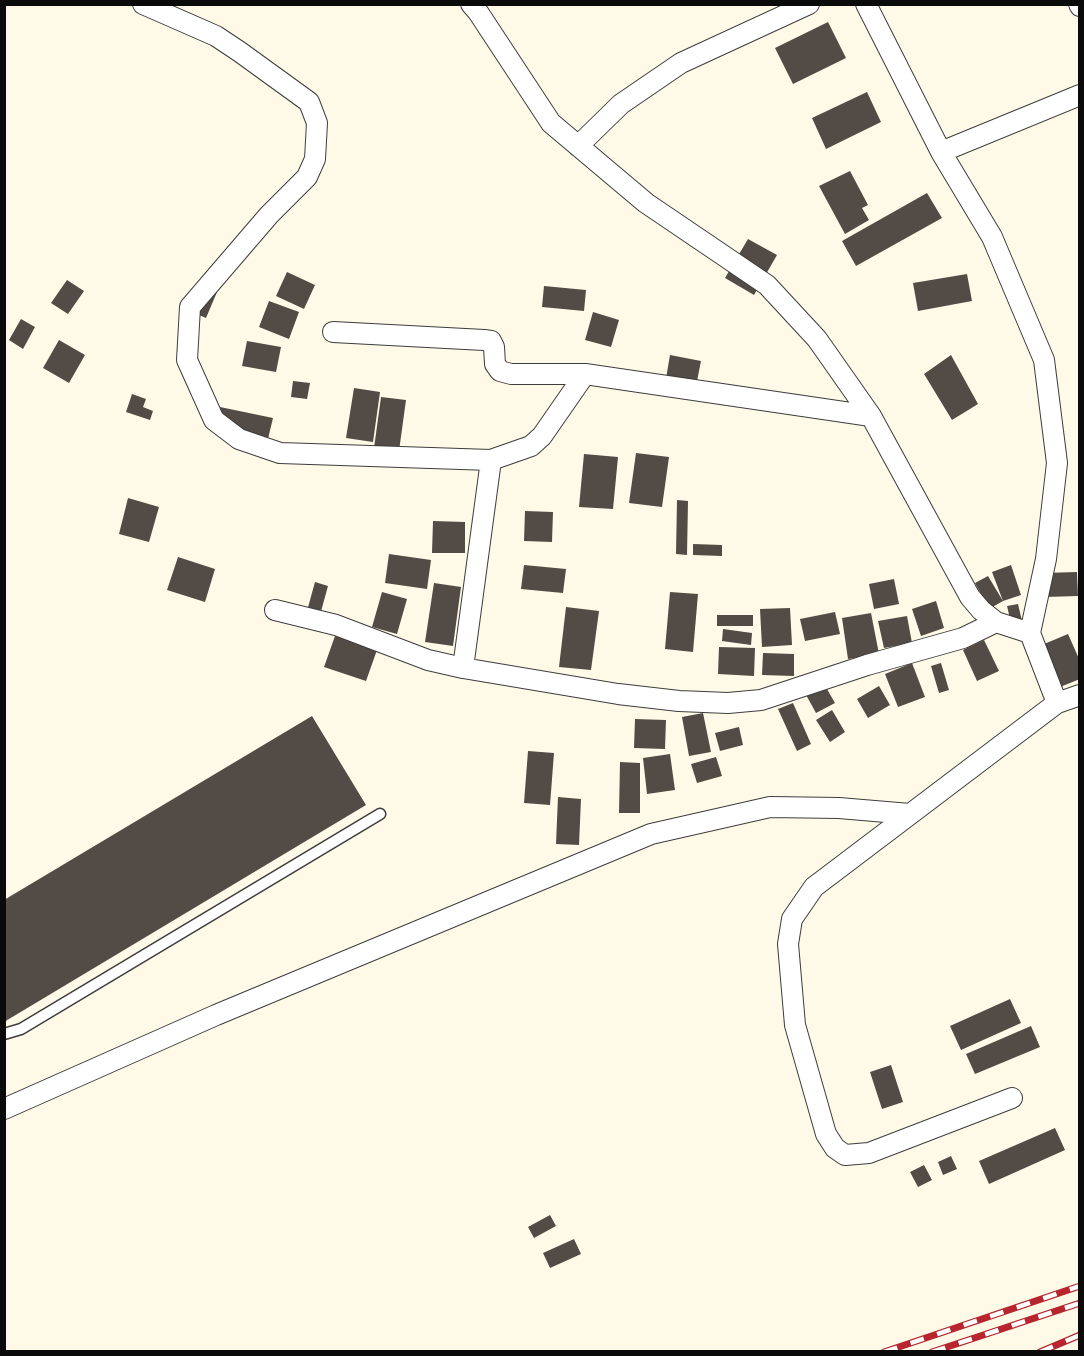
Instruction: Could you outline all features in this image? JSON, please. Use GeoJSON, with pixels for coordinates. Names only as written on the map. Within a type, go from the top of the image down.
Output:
{"type":"FeatureCollection","features":[{"type":"Feature","properties":{"kind":"street"},"geometry":{"type":"LineString","coordinates":[[143,4],[216,36],[240,52],[309,102],[317,123],[315,159],[307,177],[269,215],[190,307],[187,360],[214,420],[239,439],[279,453],[491,460],[531,446],[542,436],[585,374]]}},
{"type":"Feature","properties":{"kind":"street"},"geometry":{"type":"LineString","coordinates":[[471,4],[551,123],[646,204],[767,285],[817,339],[872,416],[970,597],[996,622],[1030,633]]}},
{"type":"Feature","properties":{"kind":"street"},"geometry":{"type":"LineString","coordinates":[[578,146],[621,104],[681,63],[809,4]]}},
{"type":"Feature","properties":{"kind":"street"},"geometry":{"type":"LineString","coordinates":[[866,4],[940,152],[992,237],[1044,360],[1057,463],[1046,559],[1030,633],[1057,703]]}},
{"type":"Feature","properties":{"kind":"street"},"geometry":{"type":"LineString","coordinates":[[940,152],[1080,96]]}},
{"type":"Feature","properties":{"kind":"street"},"geometry":{"type":"LineString","coordinates":[[333,332],[484,340],[491,342],[494,347],[495,364],[500,371],[511,374],[585,374],[872,416]]}},
{"type":"Feature","properties":{"kind":"street"},"geometry":{"type":"LineString","coordinates":[[463,668],[491,460]]}},
{"type":"Feature","properties":{"kind":"street"},"geometry":{"type":"LineString","coordinates":[[275,610],[336,625],[428,660],[463,668],[618,694],[679,701],[728,703],[761,700],[867,665],[963,638],[996,622]]}},
{"type":"Feature","properties":{"kind":"street"},"geometry":{"type":"LineString","coordinates":[[1012,1098],[869,1153],[845,1155],[835,1148],[826,1134],[795,1025],[788,944],[792,919],[814,887],[1057,703],[1080,695]]}},
{"type":"Feature","properties":{"kind":"street"},"geometry":{"type":"LineString","coordinates":[[4,1109],[216,1015],[651,834],[770,807],[839,808],[910,814]]}},
{"type":"Feature","properties":{"kind":"lane"},"geometry":{"type":"LineString","coordinates":[[4,1034],[21,1029],[380,814]]}},
{"type":"Feature","properties":{"kind":"building"},"geometry":{"type":"Polygon","coordinates":[[[828,22],[846,58],[793,84],[775,48],[828,22]]]}},
{"type":"Feature","properties":{"kind":"building"},"geometry":{"type":"Polygon","coordinates":[[[867,92],[881,122],[826,149],[812,118],[867,92]]]}},
{"type":"Feature","properties":{"kind":"building"},"geometry":{"type":"Polygon","coordinates":[[[850,171],[868,205],[862,208],[869,220],[845,234],[819,186],[850,171]]]}},
{"type":"Feature","properties":{"kind":"building"},"geometry":{"type":"Polygon","coordinates":[[[927,193],[942,218],[856,266],[842,241],[927,193]]]}},
{"type":"Feature","properties":{"kind":"building"},"geometry":{"type":"Polygon","coordinates":[[[748,239],[777,255],[754,295],[725,278],[748,239]]]}},
{"type":"Feature","properties":{"kind":"building"},"geometry":{"type":"Polygon","coordinates":[[[287,272],[315,285],[304,309],[276,296],[287,272]]]}},
{"type":"Feature","properties":{"kind":"building"},"geometry":{"type":"Polygon","coordinates":[[[967,274],[972,301],[918,311],[913,283],[967,274]]]}},
{"type":"Feature","properties":{"kind":"building"},"geometry":{"type":"Polygon","coordinates":[[[67,280],[84,291],[68,314],[51,303],[67,280]]]}},
{"type":"Feature","properties":{"kind":"building"},"geometry":{"type":"Polygon","coordinates":[[[220,285],[206,318],[192,312],[220,285]]]}},
{"type":"Feature","properties":{"kind":"building"},"geometry":{"type":"Polygon","coordinates":[[[544,286],[586,290],[584,311],[542,307],[544,286]]]}},
{"type":"Feature","properties":{"kind":"building"},"geometry":{"type":"Polygon","coordinates":[[[269,301],[299,312],[289,339],[259,327],[269,301]]]}},
{"type":"Feature","properties":{"kind":"building"},"geometry":{"type":"Polygon","coordinates":[[[593,312],[619,320],[611,347],[585,340],[593,312]]]}},
{"type":"Feature","properties":{"kind":"building"},"geometry":{"type":"Polygon","coordinates":[[[21,319],[35,327],[23,349],[9,340],[21,319]]]}},
{"type":"Feature","properties":{"kind":"building"},"geometry":{"type":"Polygon","coordinates":[[[59,340],[85,355],[69,383],[43,368],[59,340]]]}},
{"type":"Feature","properties":{"kind":"building"},"geometry":{"type":"Polygon","coordinates":[[[247,341],[281,347],[276,372],[242,366],[247,341]]]}},
{"type":"Feature","properties":{"kind":"building"},"geometry":{"type":"Polygon","coordinates":[[[670,355],[701,361],[694,396],[664,390],[670,355]]]}},
{"type":"Feature","properties":{"kind":"building"},"geometry":{"type":"Polygon","coordinates":[[[951,355],[978,404],[952,420],[924,374],[951,355]]]}},
{"type":"Feature","properties":{"kind":"building"},"geometry":{"type":"Polygon","coordinates":[[[293,381],[310,383],[307,399],[291,397],[293,381]]]}},
{"type":"Feature","properties":{"kind":"building"},"geometry":{"type":"Polygon","coordinates":[[[354,388],[380,392],[373,442],[346,438],[354,388]]]}},
{"type":"Feature","properties":{"kind":"building"},"geometry":{"type":"Polygon","coordinates":[[[132,394],[146,399],[143,407],[153,411],[150,420],[126,412],[132,394]]]}},
{"type":"Feature","properties":{"kind":"building"},"geometry":{"type":"Polygon","coordinates":[[[381,397],[406,400],[399,451],[374,448],[381,397]]]}},
{"type":"Feature","properties":{"kind":"building"},"geometry":{"type":"Polygon","coordinates":[[[220,407],[273,418],[267,443],[215,432],[220,407]]]}},
{"type":"Feature","properties":{"kind":"building"},"geometry":{"type":"Polygon","coordinates":[[[636,453],[669,457],[662,507],[629,503],[636,453]]]}},
{"type":"Feature","properties":{"kind":"building"},"geometry":{"type":"Polygon","coordinates":[[[584,454],[618,457],[613,509],[579,507],[584,454]]]}},
{"type":"Feature","properties":{"kind":"building"},"geometry":{"type":"Polygon","coordinates":[[[128,498],[159,507],[149,542],[119,534],[128,498]]]}},
{"type":"Feature","properties":{"kind":"building"},"geometry":{"type":"Polygon","coordinates":[[[677,500],[688,501],[687,555],[676,554],[677,500]]]}},
{"type":"Feature","properties":{"kind":"building"},"geometry":{"type":"Polygon","coordinates":[[[525,511],[553,512],[552,542],[524,541],[525,511]]]}},
{"type":"Feature","properties":{"kind":"building"},"geometry":{"type":"Polygon","coordinates":[[[433,521],[465,522],[465,553],[432,553],[433,521]]]}},
{"type":"Feature","properties":{"kind":"building"},"geometry":{"type":"Polygon","coordinates":[[[693,544],[722,545],[722,556],[693,555],[693,544]]]}},
{"type":"Feature","properties":{"kind":"building"},"geometry":{"type":"Polygon","coordinates":[[[389,554],[431,560],[427,589],[385,583],[389,554]]]}},
{"type":"Feature","properties":{"kind":"building"},"geometry":{"type":"Polygon","coordinates":[[[178,557],[215,569],[205,602],[167,590],[178,557]]]}},
{"type":"Feature","properties":{"kind":"building"},"geometry":{"type":"Polygon","coordinates":[[[524,565],[566,569],[563,593],[521,589],[524,565]]]}},
{"type":"Feature","properties":{"kind":"building"},"geometry":{"type":"Polygon","coordinates":[[[1011,565],[1021,595],[1003,601],[992,572],[1011,565]]]}},
{"type":"Feature","properties":{"kind":"building"},"geometry":{"type":"Polygon","coordinates":[[[1077,572],[1078,596],[1045,597],[1044,573],[1077,572]]]}},
{"type":"Feature","properties":{"kind":"building"},"geometry":{"type":"Polygon","coordinates":[[[988,576],[1003,601],[989,609],[975,583],[988,576]]]}},
{"type":"Feature","properties":{"kind":"building"},"geometry":{"type":"Polygon","coordinates":[[[894,579],[899,604],[874,609],[869,584],[894,579]]]}},
{"type":"Feature","properties":{"kind":"building"},"geometry":{"type":"Polygon","coordinates":[[[315,582],[328,586],[320,615],[307,611],[315,582]]]}},
{"type":"Feature","properties":{"kind":"building"},"geometry":{"type":"Polygon","coordinates":[[[434,583],[461,587],[453,646],[425,642],[434,583]]]}},
{"type":"Feature","properties":{"kind":"building"},"geometry":{"type":"Polygon","coordinates":[[[382,592],[407,599],[397,634],[372,627],[382,592]]]}},
{"type":"Feature","properties":{"kind":"building"},"geometry":{"type":"Polygon","coordinates":[[[670,592],[698,594],[693,652],[665,649],[670,592]]]}},
{"type":"Feature","properties":{"kind":"building"},"geometry":{"type":"Polygon","coordinates":[[[936,601],[944,628],[921,636],[912,609],[936,601]]]}},
{"type":"Feature","properties":{"kind":"building"},"geometry":{"type":"Polygon","coordinates":[[[1018,604],[1022,621],[1011,623],[1007,606],[1018,604]]]}},
{"type":"Feature","properties":{"kind":"building"},"geometry":{"type":"Polygon","coordinates":[[[566,607],[599,611],[591,670],[559,667],[566,607]]]}},
{"type":"Feature","properties":{"kind":"building"},"geometry":{"type":"Polygon","coordinates":[[[790,608],[792,645],[762,647],[760,609],[790,608]]]}},
{"type":"Feature","properties":{"kind":"building"},"geometry":{"type":"Polygon","coordinates":[[[835,612],[840,634],[805,641],[800,619],[835,612]]]}},
{"type":"Feature","properties":{"kind":"building"},"geometry":{"type":"Polygon","coordinates":[[[871,613],[879,654],[848,659],[842,618],[871,613]]]}},
{"type":"Feature","properties":{"kind":"building"},"geometry":{"type":"Polygon","coordinates":[[[717,615],[753,615],[753,626],[717,626],[717,615]]]}},
{"type":"Feature","properties":{"kind":"building"},"geometry":{"type":"Polygon","coordinates":[[[907,616],[912,643],[884,648],[878,621],[907,616]]]}},
{"type":"Feature","properties":{"kind":"building"},"geometry":{"type":"Polygon","coordinates":[[[723,629],[752,633],[751,645],[722,641],[723,629]]]}},
{"type":"Feature","properties":{"kind":"building"},"geometry":{"type":"Polygon","coordinates":[[[1068,634],[1080,661],[1080,679],[1055,689],[1037,647],[1068,634]]]}},
{"type":"Feature","properties":{"kind":"building"},"geometry":{"type":"Polygon","coordinates":[[[335,636],[377,650],[366,681],[324,667],[335,636]]]}},
{"type":"Feature","properties":{"kind":"building"},"geometry":{"type":"Polygon","coordinates":[[[984,640],[999,671],[977,681],[963,650],[984,640]]]}},
{"type":"Feature","properties":{"kind":"building"},"geometry":{"type":"Polygon","coordinates":[[[719,647],[755,648],[754,676],[718,674],[719,647]]]}},
{"type":"Feature","properties":{"kind":"building"},"geometry":{"type":"Polygon","coordinates":[[[763,653],[794,654],[794,676],[762,675],[763,653]]]}},
{"type":"Feature","properties":{"kind":"building"},"geometry":{"type":"Polygon","coordinates":[[[912,663],[925,697],[898,707],[885,674],[912,663]]]}},
{"type":"Feature","properties":{"kind":"building"},"geometry":{"type":"Polygon","coordinates":[[[941,663],[949,690],[939,693],[931,666],[941,663]]]}},
{"type":"Feature","properties":{"kind":"building"},"geometry":{"type":"Polygon","coordinates":[[[823,682],[835,703],[816,713],[805,693],[823,682]]]}},
{"type":"Feature","properties":{"kind":"building"},"geometry":{"type":"Polygon","coordinates":[[[879,686],[890,705],[868,718],[857,699],[879,686]]]}},
{"type":"Feature","properties":{"kind":"building"},"geometry":{"type":"Polygon","coordinates":[[[793,703],[811,744],[797,751],[778,709],[793,703]]]}},
{"type":"Feature","properties":{"kind":"building"},"geometry":{"type":"Polygon","coordinates":[[[832,710],[845,732],[830,742],[816,720],[832,710]]]}},
{"type":"Feature","properties":{"kind":"building"},"geometry":{"type":"Polygon","coordinates":[[[703,713],[711,752],[689,756],[682,717],[703,713]]]}},
{"type":"Feature","properties":{"kind":"building"},"geometry":{"type":"Polygon","coordinates":[[[312,716],[366,805],[4,1022],[4,900],[312,716]]]}},
{"type":"Feature","properties":{"kind":"building"},"geometry":{"type":"Polygon","coordinates":[[[635,719],[666,720],[665,749],[634,748],[635,719]]]}},
{"type":"Feature","properties":{"kind":"building"},"geometry":{"type":"Polygon","coordinates":[[[739,727],[743,745],[720,751],[715,733],[739,727]]]}},
{"type":"Feature","properties":{"kind":"building"},"geometry":{"type":"Polygon","coordinates":[[[528,751],[554,753],[550,805],[524,803],[528,751]]]}},
{"type":"Feature","properties":{"kind":"building"},"geometry":{"type":"Polygon","coordinates":[[[670,754],[675,790],[647,794],[643,758],[670,754]]]}},
{"type":"Feature","properties":{"kind":"building"},"geometry":{"type":"Polygon","coordinates":[[[716,757],[722,776],[697,783],[691,764],[716,757]]]}},
{"type":"Feature","properties":{"kind":"building"},"geometry":{"type":"Polygon","coordinates":[[[620,762],[640,763],[640,813],[619,813],[620,762]]]}},
{"type":"Feature","properties":{"kind":"building"},"geometry":{"type":"Polygon","coordinates":[[[558,797],[581,799],[579,845],[556,844],[558,797]]]}},
{"type":"Feature","properties":{"kind":"building"},"geometry":{"type":"Polygon","coordinates":[[[1010,999],[1021,1023],[961,1050],[950,1026],[1010,999]]]}},
{"type":"Feature","properties":{"kind":"building"},"geometry":{"type":"Polygon","coordinates":[[[1031,1026],[1040,1047],[975,1074],[966,1054],[1031,1026]]]}},
{"type":"Feature","properties":{"kind":"building"},"geometry":{"type":"Polygon","coordinates":[[[891,1065],[903,1102],[882,1109],[870,1072],[891,1065]]]}},
{"type":"Feature","properties":{"kind":"building"},"geometry":{"type":"Polygon","coordinates":[[[1055,1128],[1065,1150],[989,1184],[979,1161],[1055,1128]]]}},
{"type":"Feature","properties":{"kind":"building"},"geometry":{"type":"Polygon","coordinates":[[[951,1156],[957,1169],[943,1175],[938,1162],[951,1156]]]}},
{"type":"Feature","properties":{"kind":"building"},"geometry":{"type":"Polygon","coordinates":[[[924,1165],[932,1180],[918,1187],[910,1172],[924,1165]]]}},
{"type":"Feature","properties":{"kind":"building"},"geometry":{"type":"Polygon","coordinates":[[[550,1215],[556,1226],[534,1238],[528,1227],[550,1215]]]}},
{"type":"Feature","properties":{"kind":"building"},"geometry":{"type":"Polygon","coordinates":[[[574,1239],[581,1254],[550,1268],[543,1253],[574,1239]]]}},
{"type":"Feature","properties":{"kind":"railway"},"geometry":{"type":"LineString","coordinates":[[884,1352],[1080,1286]]}},
{"type":"Feature","properties":{"kind":"railway"},"geometry":{"type":"LineString","coordinates":[[932,1352],[1080,1303]]}},
{"type":"Feature","properties":{"kind":"railway"},"geometry":{"type":"LineString","coordinates":[[1040,1352],[1080,1335]]}}]}
